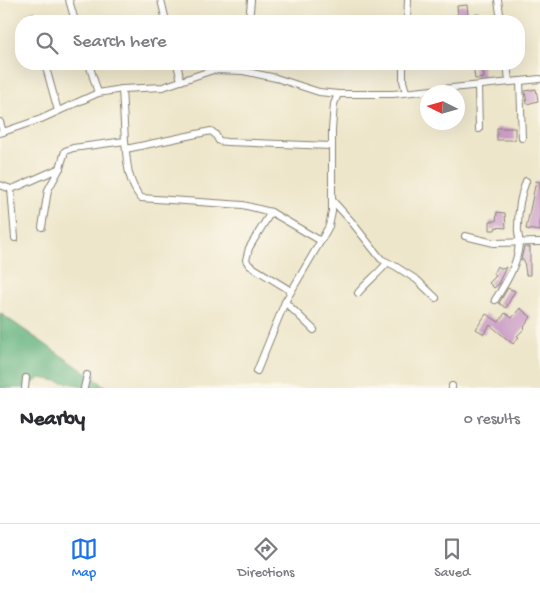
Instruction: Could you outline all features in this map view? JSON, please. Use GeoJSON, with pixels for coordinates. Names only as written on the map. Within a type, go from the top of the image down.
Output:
{"type":"FeatureCollection","features":[{"type":"Feature","properties":{"kind":"street"},"geometry":{"type":"LineString","coordinates":[[69,0],[73,15]]}},
{"type":"Feature","properties":{"kind":"street"},"geometry":{"type":"LineString","coordinates":[[161,0],[165,15]]}},
{"type":"Feature","properties":{"kind":"street"},"geometry":{"type":"LineString","coordinates":[[250,15],[251,0]]}},
{"type":"Feature","properties":{"kind":"street"},"geometry":{"type":"LineString","coordinates":[[407,15],[408,0]]}},
{"type":"Feature","properties":{"kind":"street"},"geometry":{"type":"LineString","coordinates":[[498,0],[500,15]]}},
{"type":"Feature","properties":{"kind":"street"},"geometry":{"type":"LineString","coordinates":[[47,70],[58,111]]}},
{"type":"Feature","properties":{"kind":"street"},"geometry":{"type":"LineString","coordinates":[[91,70],[98,93]]}},
{"type":"Feature","properties":{"kind":"street"},"geometry":{"type":"LineString","coordinates":[[178,70],[181,82]]}},
{"type":"Feature","properties":{"kind":"street"},"geometry":{"type":"LineString","coordinates":[[0,122],[1,132],[41,119],[98,93],[122,89],[163,87],[213,70]]}},
{"type":"Feature","properties":{"kind":"street"},"geometry":{"type":"LineString","coordinates":[[253,70],[319,92],[338,94],[393,94],[540,79]]}},
{"type":"Feature","properties":{"kind":"street"},"geometry":{"type":"LineString","coordinates":[[404,70],[403,81],[406,92]]}},
{"type":"Feature","properties":{"kind":"street"},"geometry":{"type":"LineString","coordinates":[[508,70],[509,81]]}},
{"type":"Feature","properties":{"kind":"street"},"geometry":{"type":"LineString","coordinates":[[520,81],[522,138]]}},
{"type":"Feature","properties":{"kind":"street"},"geometry":{"type":"LineString","coordinates":[[478,86],[479,129]]}},
{"type":"Feature","properties":{"kind":"street"},"geometry":{"type":"LineString","coordinates":[[122,89],[128,170],[132,184],[141,198],[243,205],[271,212],[321,241]]}},
{"type":"Feature","properties":{"kind":"street"},"geometry":{"type":"LineString","coordinates":[[257,371],[285,302],[321,241],[331,219],[332,113],[338,94]]}},
{"type":"Feature","properties":{"kind":"street"},"geometry":{"type":"LineString","coordinates":[[126,149],[211,131],[219,140],[227,142],[331,146]]}},
{"type":"Feature","properties":{"kind":"street"},"geometry":{"type":"LineString","coordinates":[[42,227],[48,190],[68,149],[125,141]]}},
{"type":"Feature","properties":{"kind":"street"},"geometry":{"type":"LineString","coordinates":[[0,185],[10,189],[60,168]]}},
{"type":"Feature","properties":{"kind":"street"},"geometry":{"type":"LineString","coordinates":[[495,300],[514,267],[519,242],[517,230],[519,202],[526,181]]}},
{"type":"Feature","properties":{"kind":"street"},"geometry":{"type":"LineString","coordinates":[[10,189],[15,238]]}},
{"type":"Feature","properties":{"kind":"street"},"geometry":{"type":"LineString","coordinates":[[332,200],[381,259],[417,280],[436,298]]}},
{"type":"Feature","properties":{"kind":"street"},"geometry":{"type":"LineString","coordinates":[[271,212],[249,248],[246,260],[249,266],[291,291]]}},
{"type":"Feature","properties":{"kind":"street"},"geometry":{"type":"LineString","coordinates":[[465,236],[494,243],[540,242]]}},
{"type":"Feature","properties":{"kind":"street"},"geometry":{"type":"LineString","coordinates":[[358,293],[379,273],[386,263]]}},
{"type":"Feature","properties":{"kind":"street"},"geometry":{"type":"LineString","coordinates":[[285,302],[314,330]]}},
{"type":"Feature","properties":{"kind":"street"},"geometry":{"type":"LineString","coordinates":[[84,388],[87,375]]}},
{"type":"Feature","properties":{"kind":"street"},"geometry":{"type":"LineString","coordinates":[[25,388],[26,378]]}},
{"type":"Feature","properties":{"kind":"green space"},"geometry":{"type":"Polygon","coordinates":[[[0,313],[108,388],[84,388],[84,386],[41,378],[24,388],[0,388],[0,313]]]}},
{"type":"Feature","properties":{"kind":"building"},"geometry":{"type":"Polygon","coordinates":[[[467,5],[468,15],[458,15],[457,6],[467,5]]]}},
{"type":"Feature","properties":{"kind":"building"},"geometry":{"type":"Polygon","coordinates":[[[474,70],[483,70],[484,78],[475,79],[474,70]]]}},
{"type":"Feature","properties":{"kind":"building"},"geometry":{"type":"Polygon","coordinates":[[[536,89],[538,101],[527,104],[525,91],[536,89]]]}},
{"type":"Feature","properties":{"kind":"building"},"geometry":{"type":"Polygon","coordinates":[[[497,128],[515,128],[515,140],[497,140],[497,128]]]}},
{"type":"Feature","properties":{"kind":"building"},"geometry":{"type":"Polygon","coordinates":[[[536,181],[540,182],[540,231],[526,229],[536,181]]]}},
{"type":"Feature","properties":{"kind":"building"},"geometry":{"type":"Polygon","coordinates":[[[497,212],[505,213],[506,228],[496,227],[495,230],[490,230],[490,221],[496,221],[497,212]]]}},
{"type":"Feature","properties":{"kind":"building"},"geometry":{"type":"Polygon","coordinates":[[[524,247],[530,247],[530,275],[526,275],[524,260],[521,260],[524,247]]]}},
{"type":"Feature","properties":{"kind":"building"},"geometry":{"type":"Polygon","coordinates":[[[497,266],[503,269],[506,267],[500,283],[494,288],[489,283],[496,276],[493,274],[497,266]]]}},
{"type":"Feature","properties":{"kind":"building"},"geometry":{"type":"Polygon","coordinates":[[[508,288],[515,291],[506,308],[499,303],[508,288]]]}},
{"type":"Feature","properties":{"kind":"building"},"geometry":{"type":"Polygon","coordinates":[[[520,308],[531,317],[513,344],[490,325],[484,334],[476,329],[486,314],[499,322],[505,313],[512,318],[520,308]]]}}]}
